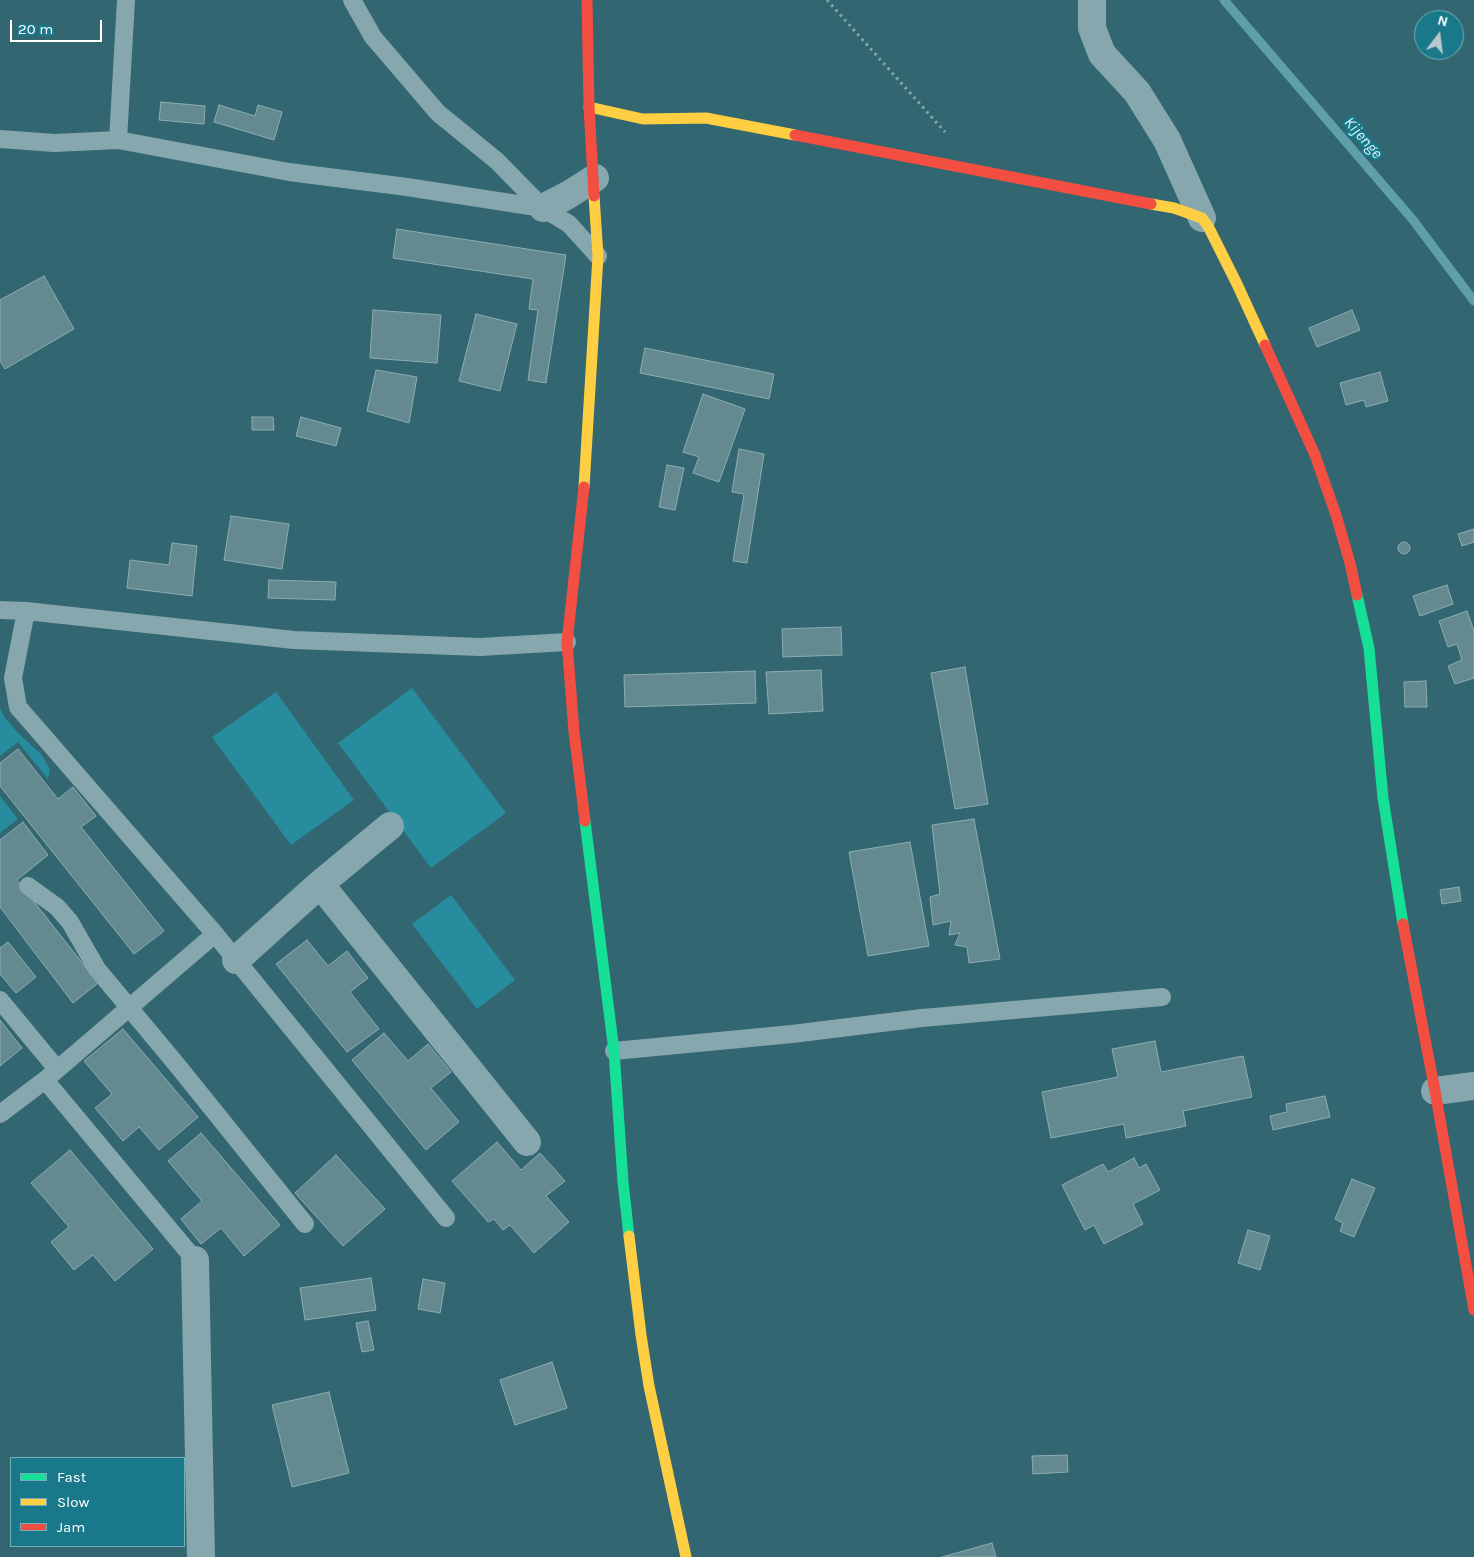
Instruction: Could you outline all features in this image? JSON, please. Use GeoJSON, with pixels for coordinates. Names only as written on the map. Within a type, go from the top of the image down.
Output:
{"type":"FeatureCollection","features":[{"type":"Feature","properties":{"kind":"street"},"geometry":{"type":"LineString","coordinates":[[588,0],[589,107],[595,178],[598,256],[584,479],[567,642],[574,732],[614,1051],[623,1182],[641,1335],[649,1386],[686,1557]]}},
{"type":"Feature","properties":{"kind":"street"},"geometry":{"type":"LineString","coordinates":[[1092,0],[1092,28],[1102,54],[1137,92],[1167,140],[1202,218],[1215,238],[1237,284],[1314,455],[1336,515],[1350,563],[1370,648],[1383,798],[1408,956],[1435,1091],[1474,1310]]}},
{"type":"Feature","properties":{"kind":"street"},"geometry":{"type":"LineString","coordinates":[[589,107],[643,119],[706,118],[755,126],[1174,208],[1202,218]]}},
{"type":"Feature","properties":{"kind":"street"},"geometry":{"type":"LineString","coordinates":[[543,208],[595,178]]}},
{"type":"Feature","properties":{"kind":"street"},"geometry":{"type":"LineString","coordinates":[[236,960],[320,884],[390,826]]}},
{"type":"Feature","properties":{"kind":"street"},"geometry":{"type":"LineString","coordinates":[[320,884],[527,1142]]}},
{"type":"Feature","properties":{"kind":"street"},"geometry":{"type":"LineString","coordinates":[[1435,1091],[1474,1086]]}},
{"type":"Feature","properties":{"kind":"street"},"geometry":{"type":"LineString","coordinates":[[195,1260],[201,1557]]}},
{"type":"Feature","properties":{"kind":"lane"},"geometry":{"type":"LineString","coordinates":[[118,140],[126,0]]}},
{"type":"Feature","properties":{"kind":"lane"},"geometry":{"type":"LineString","coordinates":[[352,0],[372,37],[438,113],[497,161],[543,208],[569,224],[598,256]]}},
{"type":"Feature","properties":{"kind":"lane"},"geometry":{"type":"LineString","coordinates":[[0,139],[54,143],[118,140],[289,172],[407,187],[543,208]]}},
{"type":"Feature","properties":{"kind":"lane"},"geometry":{"type":"LineString","coordinates":[[0,610],[26,611],[294,640],[480,647],[567,642]]}},
{"type":"Feature","properties":{"kind":"lane"},"geometry":{"type":"LineString","coordinates":[[26,611],[13,678],[18,707],[236,960],[446,1218]]}},
{"type":"Feature","properties":{"kind":"lane"},"geometry":{"type":"LineString","coordinates":[[28,886],[57,907],[70,922],[97,969],[305,1224]]}},
{"type":"Feature","properties":{"kind":"lane"},"geometry":{"type":"LineString","coordinates":[[0,1114],[51,1075],[214,934]]}},
{"type":"Feature","properties":{"kind":"lane"},"geometry":{"type":"LineString","coordinates":[[614,1051],[792,1034],[922,1018],[1162,997]]}},
{"type":"Feature","properties":{"kind":"lane"},"geometry":{"type":"LineString","coordinates":[[0,1000],[51,1075],[195,1260]]}},
{"type":"Feature","properties":{"kind":"path"},"geometry":{"type":"LineString","coordinates":[[827,0],[946,134]]}},
{"type":"Feature","properties":{"kind":"shaded area"},"geometry":{"type":"Polygon","coordinates":[[[412,688],[506,813],[431,868],[338,743],[412,688]]]}},
{"type":"Feature","properties":{"kind":"shaded area"},"geometry":{"type":"Polygon","coordinates":[[[276,692],[354,800],[291,845],[212,737],[276,692]]]}},
{"type":"Feature","properties":{"kind":"shaded area"},"geometry":{"type":"Polygon","coordinates":[[[0,708],[5,718],[18,733],[42,755],[50,770],[48,779],[18,742],[0,756],[0,708]]]}},
{"type":"Feature","properties":{"kind":"shaded area"},"geometry":{"type":"Polygon","coordinates":[[[0,796],[18,819],[0,833],[0,796]]]}},
{"type":"Feature","properties":{"kind":"shaded area"},"geometry":{"type":"Polygon","coordinates":[[[451,895],[515,980],[477,1009],[412,924],[451,895]]]}},
{"type":"Feature","properties":{"kind":"building"},"geometry":{"type":"Polygon","coordinates":[[[161,102],[205,106],[204,124],[159,120],[161,102]]]}},
{"type":"Feature","properties":{"kind":"building"},"geometry":{"type":"Polygon","coordinates":[[[219,105],[255,116],[258,105],[282,112],[274,140],[214,122],[219,105]]]}},
{"type":"Feature","properties":{"kind":"building"},"geometry":{"type":"Polygon","coordinates":[[[397,229],[566,255],[546,383],[528,380],[538,310],[529,309],[533,279],[393,258],[397,229]]]}},
{"type":"Feature","properties":{"kind":"building"},"geometry":{"type":"Polygon","coordinates":[[[44,276],[74,329],[5,369],[0,361],[0,300],[44,276]]]}},
{"type":"Feature","properties":{"kind":"building"},"geometry":{"type":"Polygon","coordinates":[[[373,310],[441,315],[437,363],[370,358],[373,310]]]}},
{"type":"Feature","properties":{"kind":"building"},"geometry":{"type":"Polygon","coordinates":[[[1352,310],[1360,330],[1317,347],[1309,328],[1352,310]]]}},
{"type":"Feature","properties":{"kind":"building"},"geometry":{"type":"Polygon","coordinates":[[[476,314],[517,324],[500,391],[459,381],[476,314]]]}},
{"type":"Feature","properties":{"kind":"building"},"geometry":{"type":"Polygon","coordinates":[[[645,348],[774,374],[769,399],[640,373],[645,348]]]}},
{"type":"Feature","properties":{"kind":"building"},"geometry":{"type":"Polygon","coordinates":[[[376,370],[417,377],[409,423],[367,411],[376,370]]]}},
{"type":"Feature","properties":{"kind":"building"},"geometry":{"type":"Polygon","coordinates":[[[1380,372],[1388,401],[1366,407],[1364,400],[1346,405],[1340,383],[1380,372]]]}},
{"type":"Feature","properties":{"kind":"building"},"geometry":{"type":"Polygon","coordinates":[[[703,394],[745,409],[719,482],[693,473],[699,457],[683,452],[703,394]]]}},
{"type":"Feature","properties":{"kind":"building"},"geometry":{"type":"Polygon","coordinates":[[[252,417],[273,417],[274,430],[252,430],[252,417]]]}},
{"type":"Feature","properties":{"kind":"building"},"geometry":{"type":"Polygon","coordinates":[[[301,417],[341,428],[336,446],[296,436],[301,417]]]}},
{"type":"Feature","properties":{"kind":"building"},"geometry":{"type":"Polygon","coordinates":[[[739,449],[764,454],[747,563],[733,561],[744,494],[732,492],[739,449]]]}},
{"type":"Feature","properties":{"kind":"building"},"geometry":{"type":"Polygon","coordinates":[[[667,465],[684,468],[675,510],[659,507],[667,465]]]}},
{"type":"Feature","properties":{"kind":"building"},"geometry":{"type":"Polygon","coordinates":[[[231,516],[289,524],[282,569],[224,560],[231,516]]]}},
{"type":"Feature","properties":{"kind":"building"},"geometry":{"type":"Polygon","coordinates":[[[1474,529],[1474,542],[1462,546],[1458,534],[1474,529]]]}},
{"type":"Feature","properties":{"kind":"building"},"geometry":{"type":"Polygon","coordinates":[[[1406,542],[1409,543],[1409,553],[1402,554],[1399,553],[1398,546],[1399,543],[1406,542]]]}},
{"type":"Feature","properties":{"kind":"building"},"geometry":{"type":"Polygon","coordinates":[[[172,543],[197,546],[192,596],[127,588],[130,560],[169,565],[172,543]]]}},
{"type":"Feature","properties":{"kind":"building"},"geometry":{"type":"Polygon","coordinates":[[[269,580],[336,582],[335,600],[268,598],[269,580]]]}},
{"type":"Feature","properties":{"kind":"building"},"geometry":{"type":"Polygon","coordinates":[[[1447,585],[1453,604],[1420,616],[1413,596],[1447,585]]]}},
{"type":"Feature","properties":{"kind":"building"},"geometry":{"type":"Polygon","coordinates":[[[1467,611],[1474,631],[1474,678],[1455,684],[1448,666],[1462,660],[1457,644],[1448,647],[1439,621],[1467,611]]]}},
{"type":"Feature","properties":{"kind":"building"},"geometry":{"type":"Polygon","coordinates":[[[841,627],[842,655],[783,657],[782,629],[841,627]]]}},
{"type":"Feature","properties":{"kind":"building"},"geometry":{"type":"Polygon","coordinates":[[[965,667],[988,804],[955,809],[931,673],[965,667]]]}},
{"type":"Feature","properties":{"kind":"building"},"geometry":{"type":"Polygon","coordinates":[[[821,670],[823,711],[769,714],[766,672],[821,670]]]}},
{"type":"Feature","properties":{"kind":"building"},"geometry":{"type":"Polygon","coordinates":[[[755,671],[756,703],[625,707],[624,675],[755,671]]]}},
{"type":"Feature","properties":{"kind":"building"},"geometry":{"type":"Polygon","coordinates":[[[1426,681],[1427,707],[1405,707],[1404,682],[1426,681]]]}},
{"type":"Feature","properties":{"kind":"building"},"geometry":{"type":"Polygon","coordinates":[[[18,749],[58,799],[73,787],[96,816],[81,827],[164,931],[134,954],[0,786],[0,763],[18,749]]]}},
{"type":"Feature","properties":{"kind":"building"},"geometry":{"type":"Polygon","coordinates":[[[974,819],[1000,959],[969,963],[967,947],[955,945],[960,933],[949,935],[951,921],[933,925],[930,897],[940,894],[932,825],[974,819]]]}},
{"type":"Feature","properties":{"kind":"building"},"geometry":{"type":"Polygon","coordinates":[[[23,822],[48,855],[17,880],[98,983],[73,1003],[0,907],[0,840],[23,822]]]}},
{"type":"Feature","properties":{"kind":"building"},"geometry":{"type":"Polygon","coordinates":[[[910,842],[929,946],[868,956],[849,852],[910,842]]]}},
{"type":"Feature","properties":{"kind":"building"},"geometry":{"type":"Polygon","coordinates":[[[1459,887],[1461,901],[1442,904],[1440,890],[1459,887]]]}},
{"type":"Feature","properties":{"kind":"building"},"geometry":{"type":"Polygon","coordinates":[[[307,940],[328,966],[347,951],[368,978],[350,992],[379,1029],[347,1052],[276,964],[307,940]]]}},
{"type":"Feature","properties":{"kind":"building"},"geometry":{"type":"Polygon","coordinates":[[[8,942],[36,977],[16,993],[0,974],[0,948],[8,942]]]}},
{"type":"Feature","properties":{"kind":"building"},"geometry":{"type":"Polygon","coordinates":[[[0,1020],[22,1048],[0,1066],[0,1020]]]}},
{"type":"Feature","properties":{"kind":"building"},"geometry":{"type":"Polygon","coordinates":[[[123,1029],[198,1117],[159,1150],[139,1127],[123,1141],[95,1108],[112,1094],[84,1061],[123,1029]]]}},
{"type":"Feature","properties":{"kind":"building"},"geometry":{"type":"Polygon","coordinates":[[[384,1033],[408,1061],[428,1044],[451,1072],[431,1088],[459,1122],[426,1150],[352,1060],[384,1033]]]}},
{"type":"Feature","properties":{"kind":"building"},"geometry":{"type":"Polygon","coordinates":[[[1155,1041],[1161,1072],[1243,1056],[1252,1097],[1183,1111],[1186,1126],[1126,1138],[1124,1124],[1051,1138],[1042,1092],[1118,1077],[1112,1049],[1155,1041]]]}},
{"type":"Feature","properties":{"kind":"building"},"geometry":{"type":"Polygon","coordinates":[[[1325,1096],[1330,1117],[1273,1130],[1270,1116],[1287,1112],[1286,1104],[1325,1096]]]}},
{"type":"Feature","properties":{"kind":"building"},"geometry":{"type":"Polygon","coordinates":[[[201,1133],[280,1225],[244,1256],[221,1228],[201,1244],[181,1219],[202,1201],[168,1161],[201,1133]]]}},
{"type":"Feature","properties":{"kind":"building"},"geometry":{"type":"Polygon","coordinates":[[[497,1142],[521,1170],[540,1153],[565,1181],[546,1196],[569,1222],[534,1253],[510,1225],[503,1230],[494,1219],[488,1222],[452,1181],[497,1142]]]}},
{"type":"Feature","properties":{"kind":"building"},"geometry":{"type":"Polygon","coordinates":[[[70,1150],[153,1249],[115,1281],[93,1255],[74,1270],[51,1242],[69,1227],[31,1183],[70,1150]]]}},
{"type":"Feature","properties":{"kind":"building"},"geometry":{"type":"Polygon","coordinates":[[[336,1155],[385,1209],[343,1246],[295,1193],[336,1155]]]}},
{"type":"Feature","properties":{"kind":"building"},"geometry":{"type":"Polygon","coordinates":[[[1134,1158],[1139,1168],[1146,1164],[1160,1190],[1133,1204],[1143,1224],[1104,1244],[1094,1225],[1085,1230],[1062,1185],[1103,1164],[1108,1172],[1134,1158]]]}},
{"type":"Feature","properties":{"kind":"building"},"geometry":{"type":"Polygon","coordinates":[[[1352,1179],[1375,1188],[1354,1237],[1340,1231],[1343,1223],[1335,1219],[1352,1179]]]}},
{"type":"Feature","properties":{"kind":"building"},"geometry":{"type":"Polygon","coordinates":[[[1248,1230],[1270,1236],[1260,1270],[1238,1263],[1248,1230]]]}},
{"type":"Feature","properties":{"kind":"building"},"geometry":{"type":"Polygon","coordinates":[[[371,1278],[376,1310],[305,1320],[300,1288],[371,1278]]]}},
{"type":"Feature","properties":{"kind":"building"},"geometry":{"type":"Polygon","coordinates":[[[423,1279],[445,1283],[440,1313],[418,1309],[423,1279]]]}},
{"type":"Feature","properties":{"kind":"building"},"geometry":{"type":"Polygon","coordinates":[[[368,1321],[374,1350],[362,1352],[356,1323],[368,1321]]]}},
{"type":"Feature","properties":{"kind":"building"},"geometry":{"type":"Polygon","coordinates":[[[552,1362],[567,1408],[515,1425],[500,1380],[552,1362]]]}},
{"type":"Feature","properties":{"kind":"building"},"geometry":{"type":"Polygon","coordinates":[[[329,1392],[349,1473],[292,1487],[272,1405],[329,1392]]]}},
{"type":"Feature","properties":{"kind":"building"},"geometry":{"type":"Polygon","coordinates":[[[1067,1455],[1068,1472],[1033,1474],[1032,1456],[1067,1455]]]}},
{"type":"Feature","properties":{"kind":"building"},"geometry":{"type":"Polygon","coordinates":[[[992,1543],[996,1557],[942,1557],[992,1543]]]}},
{"type":"Feature","properties":{"kind":"waterway","name":"Kijenge"},"geometry":{"type":"LineString","coordinates":[[1224,0],[1413,220],[1474,301]]}},
{"type":"Feature","properties":{"kind":"traffic: fast"},"geometry":{"type":"LineString","coordinates":[[1357,595],[1369,648],[1383,798],[1403,924]]}},
{"type":"Feature","properties":{"kind":"traffic: fast"},"geometry":{"type":"LineString","coordinates":[[585,821],[614,1051],[623,1182],[629,1236]]}},
{"type":"Feature","properties":{"kind":"traffic: slow"},"geometry":{"type":"LineString","coordinates":[[589,107],[643,119],[706,118],[795,135]]}},
{"type":"Feature","properties":{"kind":"traffic: slow"},"geometry":{"type":"LineString","coordinates":[[584,487],[598,256],[594,196]]}},
{"type":"Feature","properties":{"kind":"traffic: slow"},"geometry":{"type":"LineString","coordinates":[[1151,204],[1174,208],[1202,218],[1208,226],[1237,284],[1265,345]]}},
{"type":"Feature","properties":{"kind":"traffic: slow"},"geometry":{"type":"LineString","coordinates":[[629,1236],[649,1386],[686,1557]]}},
{"type":"Feature","properties":{"kind":"traffic: jam"},"geometry":{"type":"LineString","coordinates":[[587,0],[589,107],[594,196]]}},
{"type":"Feature","properties":{"kind":"traffic: jam"},"geometry":{"type":"LineString","coordinates":[[795,135],[1151,204]]}},
{"type":"Feature","properties":{"kind":"traffic: jam"},"geometry":{"type":"LineString","coordinates":[[1265,345],[1315,455],[1336,515],[1357,595]]}},
{"type":"Feature","properties":{"kind":"traffic: jam"},"geometry":{"type":"LineString","coordinates":[[584,487],[567,642],[574,732],[585,821]]}},
{"type":"Feature","properties":{"kind":"traffic: jam"},"geometry":{"type":"LineString","coordinates":[[1403,924],[1474,1310]]}}]}
